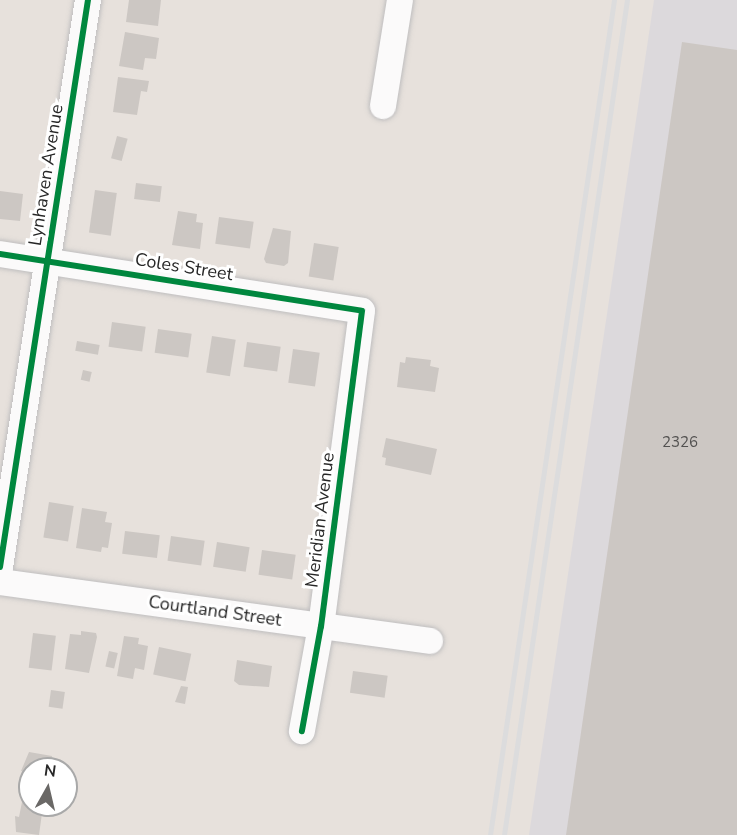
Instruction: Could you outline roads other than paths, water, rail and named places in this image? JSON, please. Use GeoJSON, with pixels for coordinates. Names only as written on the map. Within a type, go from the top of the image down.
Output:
{"type":"FeatureCollection","features":[{"type":"Feature","properties":{"kind":"street","name":"Lynhaven Avenue"},"geometry":{"type":"LineString","coordinates":[[0,567],[88,0]]}},
{"type":"Feature","properties":{"kind":"street"},"geometry":{"type":"LineString","coordinates":[[383,106],[400,0]]}},
{"type":"Feature","properties":{"kind":"street","name":"Coles Street"},"geometry":{"type":"LineString","coordinates":[[0,254],[48,259],[362,311]]}},
{"type":"Feature","properties":{"kind":"street","name":"Meridian Avenue"},"geometry":{"type":"LineString","coordinates":[[302,731],[321,626],[362,311]]}},
{"type":"Feature","properties":{"kind":"street","name":"Courtland Street"},"geometry":{"type":"LineString","coordinates":[[0,582],[430,641]]}},
{"type":"Feature","properties":{"kind":"railway"},"geometry":{"type":"LineString","coordinates":[[490,835],[614,0]]}},
{"type":"Feature","properties":{"kind":"railway"},"geometry":{"type":"LineString","coordinates":[[504,835],[627,0]]}}]}
